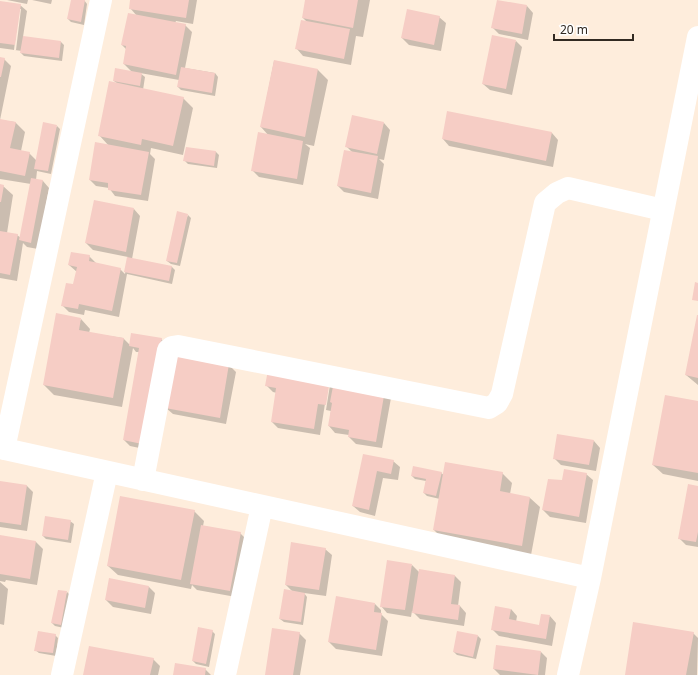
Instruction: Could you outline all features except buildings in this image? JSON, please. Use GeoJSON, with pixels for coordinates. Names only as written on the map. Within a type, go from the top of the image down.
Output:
{"type":"FeatureCollection","features":[{"type":"Feature","properties":{"kind":"street"},"geometry":{"type":"LineString","coordinates":[[101,0],[2,449],[590,578]]}},
{"type":"Feature","properties":{"kind":"street"},"geometry":{"type":"LineString","coordinates":[[568,675],[590,578],[698,38]]}},
{"type":"Feature","properties":{"kind":"street"},"geometry":{"type":"LineString","coordinates":[[143,480],[168,350],[172,347],[178,346],[489,408],[497,403],[502,394],[545,203],[557,193],[568,188],[663,210]]}},
{"type":"Feature","properties":{"kind":"street"},"geometry":{"type":"LineString","coordinates":[[62,675],[107,472]]}},
{"type":"Feature","properties":{"kind":"street"},"geometry":{"type":"LineString","coordinates":[[225,675],[262,506]]}}]}
